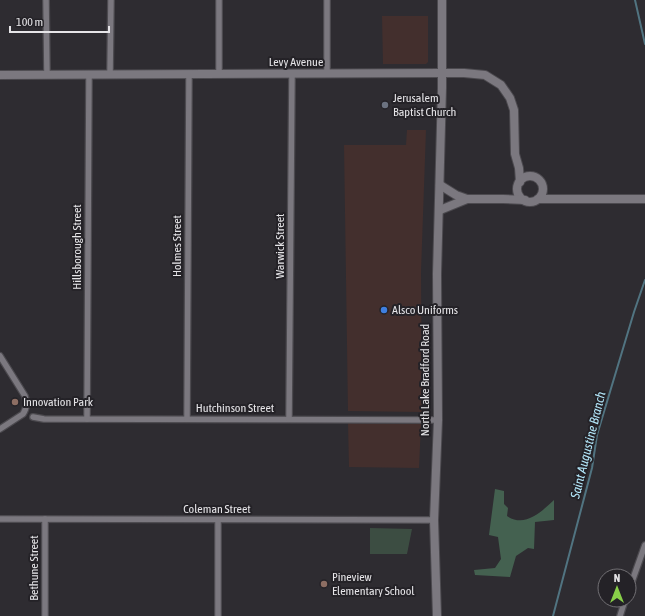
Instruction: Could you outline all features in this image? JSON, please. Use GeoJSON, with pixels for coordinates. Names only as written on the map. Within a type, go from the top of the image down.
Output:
{"type":"FeatureCollection","features":[{"type":"Feature","properties":{"kind":"street"},"geometry":{"type":"LineString","coordinates":[[46,0],[47,75]]}},
{"type":"Feature","properties":{"kind":"street"},"geometry":{"type":"LineString","coordinates":[[110,74],[111,0]]}},
{"type":"Feature","properties":{"kind":"street"},"geometry":{"type":"LineString","coordinates":[[219,0],[219,74]]}},
{"type":"Feature","properties":{"kind":"street"},"geometry":{"type":"LineString","coordinates":[[327,0],[328,74]]}},
{"type":"Feature","properties":{"kind":"street","name":"North Lake Bradford Road"},"geometry":{"type":"LineString","coordinates":[[437,616],[434,520],[438,420],[437,274],[440,210],[442,0]]}},
{"type":"Feature","properties":{"kind":"street","name":"Levy Avenue"},"geometry":{"type":"LineString","coordinates":[[0,75],[442,73],[485,75],[501,85],[510,98],[514,110],[515,154],[519,168],[519,184]]}},
{"type":"Feature","properties":{"kind":"street","name":"Holmes Street"},"geometry":{"type":"LineString","coordinates":[[187,419],[189,74]]}},
{"type":"Feature","properties":{"kind":"street","name":"Warwick Street"},"geometry":{"type":"LineString","coordinates":[[289,419],[292,74]]}},
{"type":"Feature","properties":{"kind":"street","name":"Hillsborough Street"},"geometry":{"type":"LineString","coordinates":[[87,419],[89,75]]}},
{"type":"Feature","properties":{"kind":"street"},"geometry":{"type":"LineString","coordinates":[[519,168],[526,174],[539,179],[549,195],[555,199]]}},
{"type":"Feature","properties":{"kind":"street"},"geometry":{"type":"LineString","coordinates":[[503,199],[511,193],[522,179],[531,176]]}},
{"type":"Feature","properties":{"kind":"street"},"geometry":{"type":"LineString","coordinates":[[519,184],[519,194],[525,200]]}},
{"type":"Feature","properties":{"kind":"street"},"geometry":{"type":"LineString","coordinates":[[440,185],[467,199]]}},
{"type":"Feature","properties":{"kind":"street"},"geometry":{"type":"LineString","coordinates":[[538,199],[542,194],[543,187]]}},
{"type":"Feature","properties":{"kind":"street"},"geometry":{"type":"LineString","coordinates":[[440,210],[467,199],[530,201],[538,199],[645,200]]}},
{"type":"Feature","properties":{"kind":"street"},"geometry":{"type":"LineString","coordinates":[[0,356],[25,396],[26,407],[23,414],[0,429]]}},
{"type":"Feature","properties":{"kind":"street","name":"Hutchinson Street"},"geometry":{"type":"LineString","coordinates":[[33,417],[44,419],[438,420]]}},
{"type":"Feature","properties":{"kind":"street","name":"Coleman Street"},"geometry":{"type":"LineString","coordinates":[[0,519],[434,520]]}},
{"type":"Feature","properties":{"kind":"street","name":"Bethune Street"},"geometry":{"type":"LineString","coordinates":[[45,519],[45,616]]}},
{"type":"Feature","properties":{"kind":"street"},"geometry":{"type":"LineString","coordinates":[[218,520],[218,616]]}},
{"type":"Feature","properties":{"kind":"street"},"geometry":{"type":"LineString","coordinates":[[637,568],[645,545]]}},
{"type":"Feature","properties":{"kind":"shaded area"},"geometry":{"type":"Polygon","coordinates":[[[382,16],[428,16],[428,62],[426,64],[383,64],[382,16]]]}},
{"type":"Feature","properties":{"kind":"shaded area"},"geometry":{"type":"Polygon","coordinates":[[[407,130],[426,130],[421,272],[422,412],[348,411],[344,145],[406,145],[407,130]]]}},
{"type":"Feature","properties":{"kind":"shaded area"},"geometry":{"type":"Polygon","coordinates":[[[348,423],[421,424],[419,468],[349,467],[348,423]]]}},
{"type":"Feature","properties":{"kind":"green space"},"geometry":{"type":"Polygon","coordinates":[[[495,489],[504,491],[504,504],[508,508],[507,516],[514,519],[520,520],[532,517],[538,514],[554,500],[554,520],[535,522],[534,549],[528,548],[516,556],[510,577],[475,575],[474,570],[495,568],[501,559],[498,537],[489,535],[495,489]]]}},
{"type":"Feature","properties":{"kind":"green space"},"geometry":{"type":"Polygon","coordinates":[[[370,528],[412,529],[407,554],[370,554],[370,528]]]}},
{"type":"Feature","properties":{"kind":"waterway","name":"Saint Augustine Branch"},"geometry":{"type":"LineString","coordinates":[[635,0],[645,44]]}},
{"type":"Feature","properties":{"kind":"waterway","name":"Saint Augustine Branch"},"geometry":{"type":"LineString","coordinates":[[553,616],[592,468],[597,435],[645,280]]}},
{"type":"Feature","properties":{"kind":"place","name":"Jerusalem Baptist Church"},"geometry":{"type":"Point","coordinates":[385,105]}},
{"type":"Feature","properties":{"kind":"place","name":"Alsco Uniforms"},"geometry":{"type":"Point","coordinates":[384,310]}},
{"type":"Feature","properties":{"kind":"place","name":"Innovation Park"},"geometry":{"type":"Point","coordinates":[15,402]}},
{"type":"Feature","properties":{"kind":"place","name":"Pineview Elementary School"},"geometry":{"type":"Point","coordinates":[324,584]}}]}
